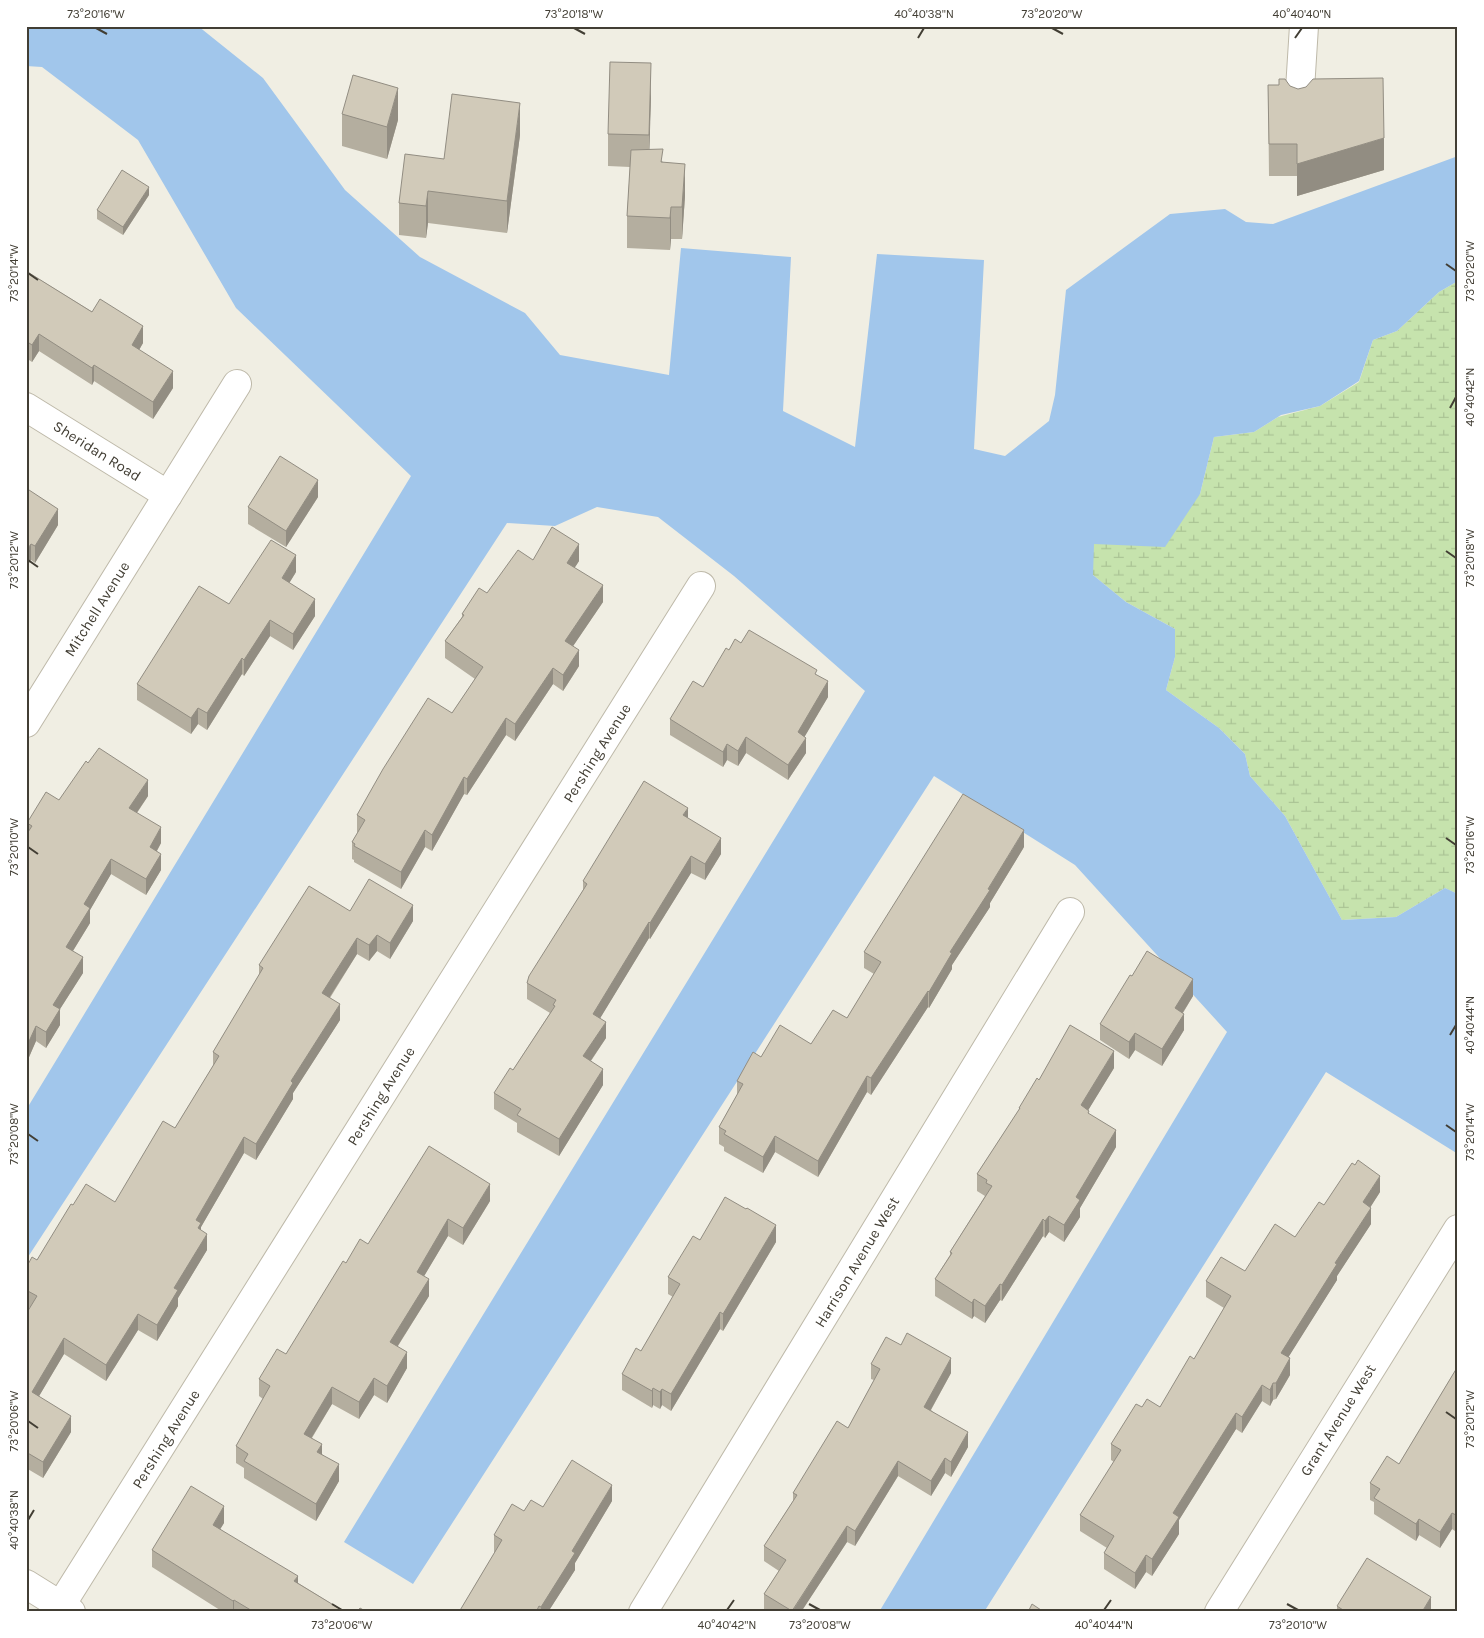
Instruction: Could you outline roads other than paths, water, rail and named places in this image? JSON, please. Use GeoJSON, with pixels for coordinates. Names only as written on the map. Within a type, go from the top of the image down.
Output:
{"type":"FeatureCollection","features":[{"type":"Feature","properties":{"kind":"street"},"geometry":{"type":"LineString","coordinates":[[1299,105],[1304,26]]}},
{"type":"Feature","properties":{"kind":"street","name":"Mitchell Avenue"},"geometry":{"type":"LineString","coordinates":[[26,723],[236,384]]}},
{"type":"Feature","properties":{"kind":"street","name":"Sheridan Road"},"geometry":{"type":"LineString","coordinates":[[26,406],[168,495]]}},
{"type":"Feature","properties":{"kind":"street","name":"Pershing Avenue"},"geometry":{"type":"LineString","coordinates":[[66,1609],[701,586]]}},
{"type":"Feature","properties":{"kind":"street","name":"Harrison Avenue West"},"geometry":{"type":"LineString","coordinates":[[643,1612],[1070,912]]}},
{"type":"Feature","properties":{"kind":"street","name":"Grant Avenue West"},"geometry":{"type":"LineString","coordinates":[[1219,1612],[1458,1229]]}},
{"type":"Feature","properties":{"kind":"street"},"geometry":{"type":"LineString","coordinates":[[26,1584],[66,1609]]}},
{"type":"Feature","properties":{"kind":"water"},"geometry":{"type":"Polygon","coordinates":[[[26,26],[198,26],[263,78],[345,190],[420,257],[525,313],[560,355],[669,375],[681,248],[791,257],[783,411],[855,447],[877,254],[984,260],[974,449],[1005,456],[1049,421],[1055,395],[1066,290],[1170,214],[1225,209],[1246,222],[1273,224],[1458,156],[1458,281],[1439,292],[1397,331],[1373,340],[1359,381],[1320,406],[1281,415],[1254,432],[1214,437],[1200,494],[1165,547],[1094,544],[1093,575],[1126,602],[1175,629],[1175,657],[1166,690],[1219,728],[1245,754],[1250,776],[1285,816],[1342,920],[1396,917],[1445,888],[1458,894],[1458,1154],[1326,1072],[984,1612],[879,1612],[1227,1032],[1075,865],[934,776],[413,1584],[344,1542],[865,691],[734,576],[658,517],[597,507],[555,526],[507,523],[26,1260],[26,1110],[411,476],[236,308],[138,140],[42,67],[26,66],[26,26]]]}}]}
